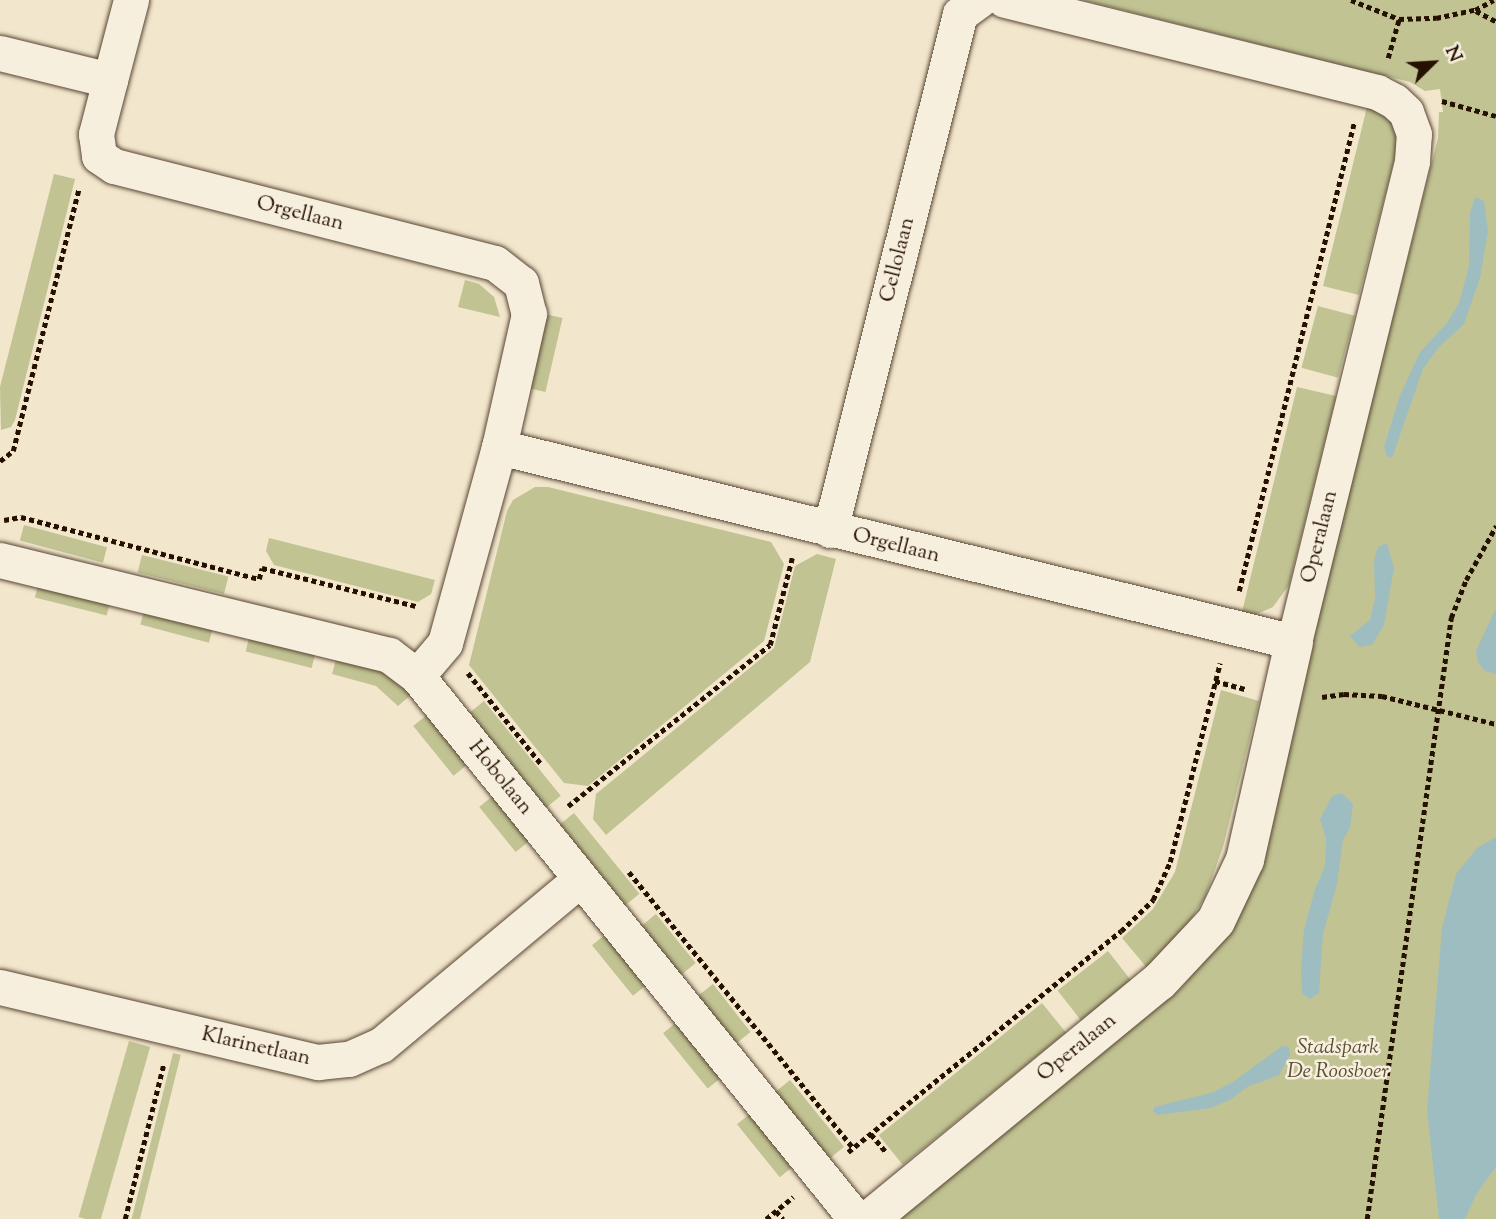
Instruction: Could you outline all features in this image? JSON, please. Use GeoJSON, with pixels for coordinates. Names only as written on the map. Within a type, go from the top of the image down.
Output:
{"type":"FeatureCollection","features":[{"type":"Feature","properties":{"kind":"street"},"geometry":{"type":"LineString","coordinates":[[99,156],[96,134],[131,0]]}},
{"type":"Feature","properties":{"kind":"street"},"geometry":{"type":"LineString","coordinates":[[979,0],[987,0]]}},
{"type":"Feature","properties":{"kind":"street","name":"Cellolaan"},"geometry":{"type":"LineString","coordinates":[[815,526],[960,14],[979,0]]}},
{"type":"Feature","properties":{"kind":"street"},"geometry":{"type":"LineString","coordinates":[[1004,0],[1370,91],[1394,101],[1406,112]]}},
{"type":"Feature","properties":{"kind":"street"},"geometry":{"type":"LineString","coordinates":[[0,52],[110,80]]}},
{"type":"Feature","properties":{"kind":"street","name":"Operalaan"},"geometry":{"type":"LineString","coordinates":[[870,1219],[1159,982],[1216,921],[1245,860],[1280,699],[1412,161],[1413,134],[1406,112]]}},
{"type":"Feature","properties":{"kind":"street","name":"Orgellaan"},"geometry":{"type":"LineString","coordinates":[[99,156],[114,166],[495,263],[521,283],[529,314],[499,447],[449,629],[417,676]]}},
{"type":"Feature","properties":{"kind":"street","name":"Orgellaan"},"geometry":{"type":"LineString","coordinates":[[499,447],[1294,642]]}},
{"type":"Feature","properties":{"kind":"street","name":"Hobolaan"},"geometry":{"type":"LineString","coordinates":[[0,560],[389,655],[417,676],[856,1219]]}},
{"type":"Feature","properties":{"kind":"street","name":"Klarinetlaan"},"geometry":{"type":"LineString","coordinates":[[0,987],[318,1062],[349,1059],[381,1045],[580,879]]}},
{"type":"Feature","properties":{"kind":"path"},"geometry":{"type":"LineString","coordinates":[[1351,0],[1399,19],[1436,18],[1475,10],[1494,0]]}},
{"type":"Feature","properties":{"kind":"path"},"geometry":{"type":"LineString","coordinates":[[1475,10],[1496,21]]}},
{"type":"Feature","properties":{"kind":"path"},"geometry":{"type":"LineString","coordinates":[[766,1219],[1121,931],[1153,900],[1170,863],[1370,91],[1399,19]]}},
{"type":"Feature","properties":{"kind":"path"},"geometry":{"type":"LineString","coordinates":[[1406,112],[1434,100],[1496,116]]}},
{"type":"Feature","properties":{"kind":"path"},"geometry":{"type":"LineString","coordinates":[[0,461],[13,451],[82,179],[99,156]]}},
{"type":"Feature","properties":{"kind":"path"},"geometry":{"type":"LineString","coordinates":[[0,521],[21,517],[259,579],[262,568],[449,629],[547,771]]}},
{"type":"Feature","properties":{"kind":"path"},"geometry":{"type":"LineString","coordinates":[[541,829],[771,645],[815,526]]}},
{"type":"Feature","properties":{"kind":"path"},"geometry":{"type":"LineString","coordinates":[[1367,1219],[1451,618],[1466,580],[1496,526]]}},
{"type":"Feature","properties":{"kind":"path"},"geometry":{"type":"LineString","coordinates":[[1280,699],[1300,701],[1344,694],[1381,696],[1496,724]]}},
{"type":"Feature","properties":{"kind":"path"},"geometry":{"type":"LineString","coordinates":[[564,792],[581,814]]}},
{"type":"Feature","properties":{"kind":"path"},"geometry":{"type":"LineString","coordinates":[[625,868],[853,1148]]}},
{"type":"Feature","properties":{"kind":"path"},"geometry":{"type":"LineString","coordinates":[[125,1219],[173,1028]]}},
{"type":"Feature","properties":{"kind":"path"},"geometry":{"type":"LineString","coordinates":[[782,1189],[791,1199]]}},
{"type":"Feature","properties":{"kind":"path"},"geometry":{"type":"LineString","coordinates":[[776,1211],[783,1219]]}},
{"type":"Feature","properties":{"kind":"green space","name":"Stadspark De Roosboer"},"geometry":{"type":"Polygon","coordinates":[[[1083,0],[1496,0],[1496,1219],[902,1219],[905,1212],[930,1197],[928,1194],[1179,990],[1219,944],[1298,693],[1438,138],[1439,112],[1443,112],[1440,89],[1425,91],[1410,82],[1083,0]]]}},
{"type":"Feature","properties":{"kind":"green space"},"geometry":{"type":"Polygon","coordinates":[[[1367,107],[1380,110],[1390,120],[1396,135],[1396,153],[1359,295],[1323,286],[1367,107]]]}},
{"type":"Feature","properties":{"kind":"green space"},"geometry":{"type":"Polygon","coordinates":[[[54,174],[75,179],[15,420],[11,427],[1,430],[0,387],[54,174]]]}},
{"type":"Feature","properties":{"kind":"green space"},"geometry":{"type":"Polygon","coordinates":[[[465,280],[479,284],[494,297],[500,317],[458,307],[465,280]]]}},
{"type":"Feature","properties":{"kind":"green space"},"geometry":{"type":"Polygon","coordinates":[[[1318,306],[1355,316],[1338,378],[1301,368],[1318,306]]]}},
{"type":"Feature","properties":{"kind":"green space"},"geometry":{"type":"Polygon","coordinates":[[[545,314],[563,318],[545,392],[528,388],[545,314]]]}},
{"type":"Feature","properties":{"kind":"green space"},"geometry":{"type":"Polygon","coordinates":[[[1297,387],[1336,396],[1289,585],[1273,607],[1257,614],[1241,616],[1297,387]]]}},
{"type":"Feature","properties":{"kind":"green space"},"geometry":{"type":"Polygon","coordinates":[[[535,487],[548,487],[771,542],[784,564],[764,641],[588,786],[564,783],[469,665],[507,511],[513,500],[535,487]]]}},
{"type":"Feature","properties":{"kind":"green space"},"geometry":{"type":"Polygon","coordinates":[[[24,525],[107,547],[103,563],[20,540],[24,525]]]}},
{"type":"Feature","properties":{"kind":"green space"},"geometry":{"type":"Polygon","coordinates":[[[269,538],[435,580],[431,594],[418,602],[274,565],[266,551],[269,538]]]}},
{"type":"Feature","properties":{"kind":"green space"},"geometry":{"type":"Polygon","coordinates":[[[817,554],[836,559],[810,662],[606,835],[593,819],[596,794],[774,648],[795,566],[817,554]]]}},
{"type":"Feature","properties":{"kind":"green space"},"geometry":{"type":"Polygon","coordinates":[[[142,555],[228,577],[224,594],[138,572],[142,555]]]}},
{"type":"Feature","properties":{"kind":"green space"},"geometry":{"type":"Polygon","coordinates":[[[39,581],[111,599],[107,615],[35,597],[39,581]]]}},
{"type":"Feature","properties":{"kind":"green space"},"geometry":{"type":"Polygon","coordinates":[[[145,607],[214,625],[209,643],[140,624],[145,607]]]}},
{"type":"Feature","properties":{"kind":"green space"},"geometry":{"type":"Polygon","coordinates":[[[250,634],[316,650],[312,668],[246,651],[250,634]]]}},
{"type":"Feature","properties":{"kind":"green space"},"geometry":{"type":"Polygon","coordinates":[[[337,656],[379,668],[412,694],[398,706],[376,686],[332,674],[337,656]]]}},
{"type":"Feature","properties":{"kind":"green space"},"geometry":{"type":"Polygon","coordinates":[[[1221,690],[1259,701],[1223,847],[1205,897],[1187,926],[1148,969],[1122,938],[1153,909],[1175,872],[1221,690]]]}},
{"type":"Feature","properties":{"kind":"green space"},"geometry":{"type":"Polygon","coordinates":[[[484,701],[561,796],[546,808],[469,713],[484,701]]]}},
{"type":"Feature","properties":{"kind":"green space"},"geometry":{"type":"Polygon","coordinates":[[[428,714],[468,764],[454,776],[413,726],[428,714]]]}},
{"type":"Feature","properties":{"kind":"green space"},"geometry":{"type":"Polygon","coordinates":[[[494,795],[531,840],[516,852],[479,807],[494,795]]]}},
{"type":"Feature","properties":{"kind":"green space"},"geometry":{"type":"Polygon","coordinates":[[[574,813],[639,894],[625,905],[560,824],[574,813]]]}},
{"type":"Feature","properties":{"kind":"green space"},"geometry":{"type":"Polygon","coordinates":[[[656,914],[696,963],[681,975],[641,926],[656,914]]]}},
{"type":"Feature","properties":{"kind":"green space"},"geometry":{"type":"Polygon","coordinates":[[[606,934],[647,985],[633,996],[592,945],[606,934]]]}},
{"type":"Feature","properties":{"kind":"green space"},"geometry":{"type":"Polygon","coordinates":[[[1108,951],[1132,982],[1082,1021],[1058,990],[1108,951]]]}},
{"type":"Feature","properties":{"kind":"green space"},"geometry":{"type":"Polygon","coordinates":[[[713,984],[751,1032],[736,1044],[698,996],[713,984]]]}},
{"type":"Feature","properties":{"kind":"green space"},"geometry":{"type":"Polygon","coordinates":[[[1042,1003],[1066,1033],[903,1165],[879,1135],[1042,1003]]]}},
{"type":"Feature","properties":{"kind":"green space"},"geometry":{"type":"Polygon","coordinates":[[[677,1022],[722,1077],[708,1089],[663,1033],[677,1022]]]}},
{"type":"Feature","properties":{"kind":"green space"},"geometry":{"type":"Polygon","coordinates":[[[129,1041],[150,1047],[101,1219],[79,1217],[129,1041]]]}},
{"type":"Feature","properties":{"kind":"green space"},"geometry":{"type":"Polygon","coordinates":[[[173,1053],[181,1055],[140,1219],[132,1219],[173,1053]]]}},
{"type":"Feature","properties":{"kind":"green space"},"geometry":{"type":"Polygon","coordinates":[[[790,1080],[844,1147],[829,1159],[775,1092],[790,1080]]]}},
{"type":"Feature","properties":{"kind":"green space"},"geometry":{"type":"Polygon","coordinates":[[[751,1113],[794,1166],[780,1177],[737,1124],[751,1113]]]}},
{"type":"Feature","properties":{"kind":"water"},"geometry":{"type":"Polygon","coordinates":[[[1475,197],[1484,201],[1488,231],[1480,278],[1464,324],[1438,348],[1423,369],[1392,458],[1387,456],[1384,447],[1399,398],[1420,352],[1447,323],[1459,303],[1469,266],[1470,213],[1475,197]]]}},
{"type":"Feature","properties":{"kind":"water"},"geometry":{"type":"Polygon","coordinates":[[[1387,543],[1394,568],[1384,625],[1372,645],[1359,647],[1350,636],[1370,620],[1375,598],[1374,560],[1378,547],[1387,543]]]}},
{"type":"Feature","properties":{"kind":"water"},"geometry":{"type":"Polygon","coordinates":[[[1496,608],[1496,674],[1485,671],[1478,662],[1476,651],[1496,608]]]}},
{"type":"Feature","properties":{"kind":"water"},"geometry":{"type":"Polygon","coordinates":[[[1342,793],[1353,804],[1350,828],[1343,840],[1337,884],[1323,934],[1319,993],[1310,999],[1302,994],[1301,969],[1304,930],[1315,889],[1325,866],[1326,839],[1320,819],[1332,796],[1342,793]]]}},
{"type":"Feature","properties":{"kind":"water"},"geometry":{"type":"Polygon","coordinates":[[[1496,837],[1496,1167],[1477,1193],[1465,1219],[1439,1219],[1427,1110],[1442,928],[1456,874],[1477,848],[1496,837]]]}},
{"type":"Feature","properties":{"kind":"water"},"geometry":{"type":"Polygon","coordinates":[[[1282,1046],[1289,1047],[1290,1055],[1279,1075],[1247,1087],[1230,1100],[1210,1108],[1159,1115],[1153,1112],[1154,1107],[1211,1093],[1233,1082],[1282,1046]]]}}]}
